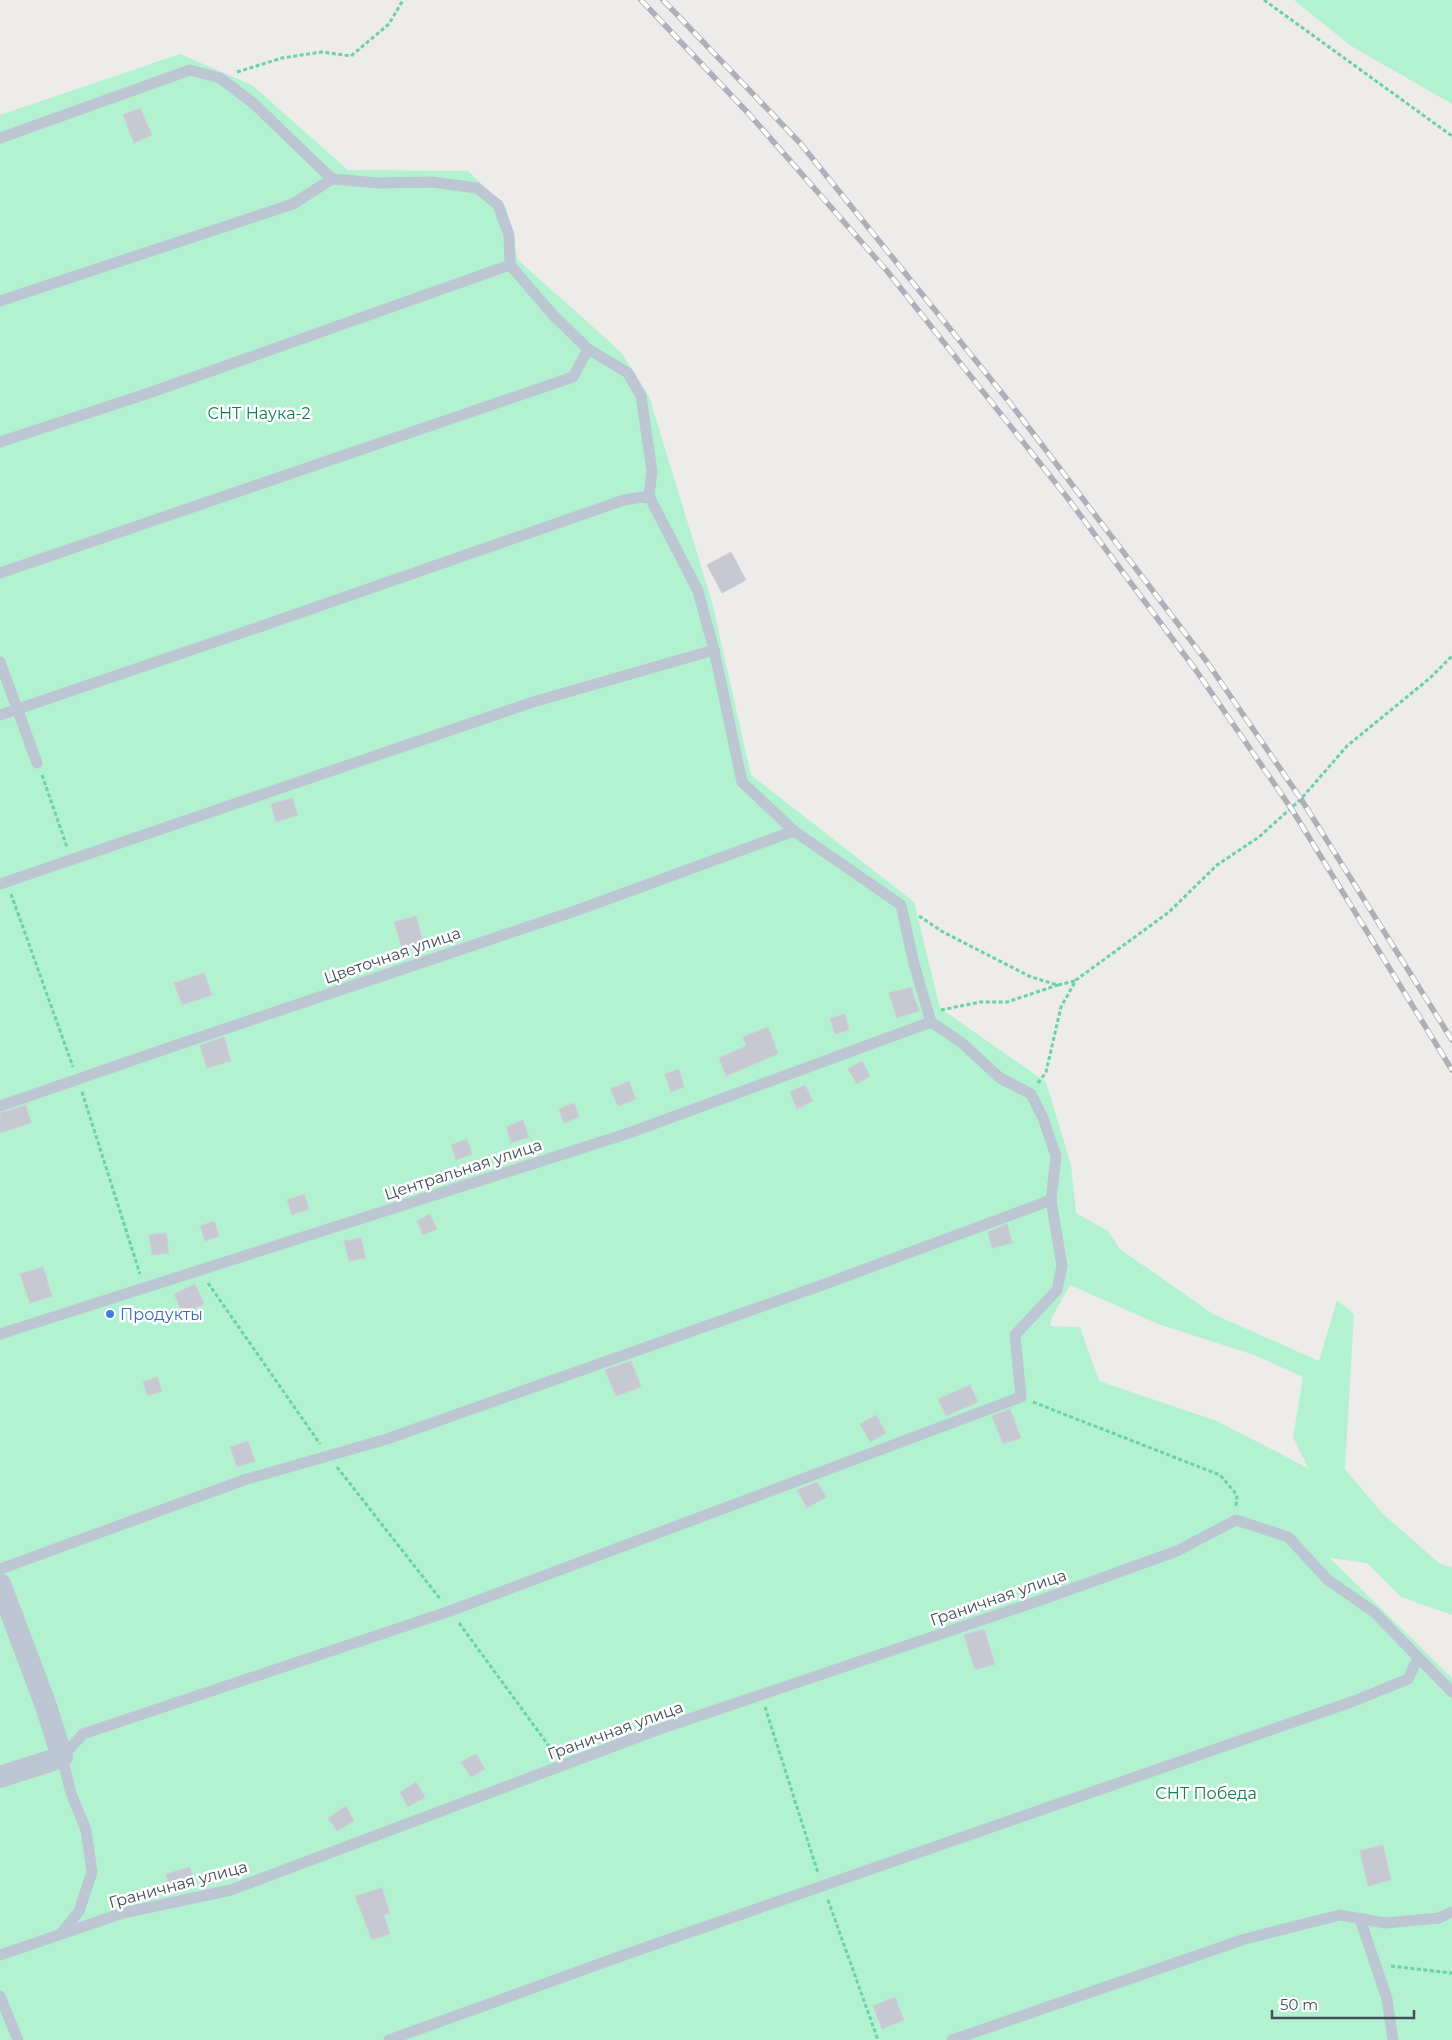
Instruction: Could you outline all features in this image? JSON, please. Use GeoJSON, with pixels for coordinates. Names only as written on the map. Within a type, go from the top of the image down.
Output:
{"type":"FeatureCollection","features":[{"type":"Feature","properties":{"kind":"street"},"geometry":{"type":"LineString","coordinates":[[0,1584],[45,1703],[62,1757],[0,1777]]}},
{"type":"Feature","properties":{"kind":"lane"},"geometry":{"type":"LineString","coordinates":[[0,138],[190,70],[220,78],[253,103],[332,179]]}},
{"type":"Feature","properties":{"kind":"lane"},"geometry":{"type":"LineString","coordinates":[[0,301],[294,204],[332,179],[378,183],[432,182],[477,188],[498,205],[509,235],[510,265],[553,315],[588,349],[628,373],[641,396],[652,471],[649,496],[698,591],[714,650],[742,782],[794,831],[901,905],[914,964],[931,1022],[962,1042],[1000,1078],[1031,1094],[1043,1118],[1056,1156],[1051,1200],[1062,1266],[1057,1290],[1015,1335],[1021,1397],[450,1611],[83,1734],[62,1757],[71,1793],[86,1830],[92,1872],[80,1911],[61,1934]]}},
{"type":"Feature","properties":{"kind":"lane"},"geometry":{"type":"LineString","coordinates":[[0,442],[149,393],[510,265]]}},
{"type":"Feature","properties":{"kind":"lane"},"geometry":{"type":"LineString","coordinates":[[0,573],[573,378],[588,349]]}},
{"type":"Feature","properties":{"kind":"lane"},"geometry":{"type":"LineString","coordinates":[[0,714],[260,627],[624,500],[649,496]]}},
{"type":"Feature","properties":{"kind":"lane"},"geometry":{"type":"LineString","coordinates":[[3,883],[533,702],[714,650]]}},
{"type":"Feature","properties":{"kind":"lane"},"geometry":{"type":"LineString","coordinates":[[0,662],[37,763]]}},
{"type":"Feature","properties":{"kind":"lane","name":"Цветочная улица"},"geometry":{"type":"LineString","coordinates":[[0,1106],[578,910],[794,831]]}},
{"type":"Feature","properties":{"kind":"lane","name":"Центральная улица"},"geometry":{"type":"LineString","coordinates":[[0,1334],[630,1133],[931,1022]]}},
{"type":"Feature","properties":{"kind":"lane"},"geometry":{"type":"LineString","coordinates":[[0,1569],[244,1480],[387,1439],[825,1284],[1051,1200]]}},
{"type":"Feature","properties":{"kind":"lane"},"geometry":{"type":"LineString","coordinates":[[1236,1520],[1288,1537],[1328,1580],[1374,1612],[1452,1692]]}},
{"type":"Feature","properties":{"kind":"lane","name":"Граничная улица"},"geometry":{"type":"LineString","coordinates":[[0,1955],[123,1914],[231,1890],[654,1731],[1041,1600],[1177,1551],[1236,1520]]}},
{"type":"Feature","properties":{"kind":"lane"},"geometry":{"type":"LineString","coordinates":[[389,2040],[1354,1701],[1408,1679],[1418,1658]]}},
{"type":"Feature","properties":{"kind":"lane"},"geometry":{"type":"LineString","coordinates":[[952,2040],[1246,1938],[1340,1915],[1385,1923],[1439,1918],[1452,1912]]}},
{"type":"Feature","properties":{"kind":"lane"},"geometry":{"type":"LineString","coordinates":[[1360,1919],[1387,2000],[1393,2040]]}},
{"type":"Feature","properties":{"kind":"lane"},"geometry":{"type":"LineString","coordinates":[[0,1996],[18,2040]]}},
{"type":"Feature","properties":{"kind":"path"},"geometry":{"type":"LineString","coordinates":[[220,78],[282,58],[322,52],[351,56],[389,24],[403,0]]}},
{"type":"Feature","properties":{"kind":"path"},"geometry":{"type":"LineString","coordinates":[[1264,0],[1452,136]]}},
{"type":"Feature","properties":{"kind":"path"},"geometry":{"type":"LineString","coordinates":[[931,1022],[938,1011],[980,1002],[1007,1002],[1076,980],[1169,912],[1217,865],[1259,837],[1302,799],[1347,746],[1430,678],[1452,656]]}},
{"type":"Feature","properties":{"kind":"path"},"geometry":{"type":"LineString","coordinates":[[37,763],[72,860]]}},
{"type":"Feature","properties":{"kind":"path"},"geometry":{"type":"LineString","coordinates":[[3,883],[78,1079],[144,1287]]}},
{"type":"Feature","properties":{"kind":"path"},"geometry":{"type":"LineString","coordinates":[[901,905],[943,932],[1031,977],[1058,985]]}},
{"type":"Feature","properties":{"kind":"path"},"geometry":{"type":"LineString","coordinates":[[1031,1094],[1046,1072],[1061,1007],[1076,980]]}},
{"type":"Feature","properties":{"kind":"path"},"geometry":{"type":"LineString","coordinates":[[1021,1397],[1220,1475],[1237,1495],[1236,1520]]}},
{"type":"Feature","properties":{"kind":"path"},"geometry":{"type":"LineString","coordinates":[[450,1611],[563,1766]]}},
{"type":"Feature","properties":{"kind":"path"},"geometry":{"type":"LineString","coordinates":[[762,1695],[823,1886],[878,2040]]}},
{"type":"Feature","properties":{"kind":"path"},"geometry":{"type":"LineString","coordinates":[[1375,1964],[1452,1973]]}},
{"type":"Feature","properties":{"kind":"green space"},"geometry":{"type":"Polygon","coordinates":[[[1294,0],[1452,0],[1452,104],[1351,46],[1294,0]]]}},
{"type":"Feature","properties":{"kind":"green space"},"geometry":{"type":"Polygon","coordinates":[[[180,54],[252,85],[348,170],[468,171],[506,207],[518,260],[621,352],[649,396],[712,602],[751,775],[914,902],[940,1008],[1046,1082],[1071,1165],[1076,1213],[1108,1231],[1120,1249],[1213,1314],[1319,1361],[1337,1300],[1354,1314],[1345,1469],[1383,1514],[1439,1563],[1452,1568],[1452,1615],[1401,1597],[1367,1563],[1330,1558],[1452,1678],[1452,2040],[0,2040],[0,115],[180,54]],[[1070,1285],[1051,1319],[1050,1326],[1080,1327],[1099,1381],[1217,1421],[1308,1468],[1293,1437],[1303,1377],[1254,1355],[1158,1324],[1070,1285]]]}},
{"type":"Feature","properties":{"kind":"building"},"geometry":{"type":"Polygon","coordinates":[[[140,108],[152,135],[134,143],[123,115],[140,108]]]}},
{"type":"Feature","properties":{"kind":"building"},"geometry":{"type":"Polygon","coordinates":[[[731,552],[746,580],[722,593],[707,565],[731,552]]]}},
{"type":"Feature","properties":{"kind":"building"},"geometry":{"type":"Polygon","coordinates":[[[292,798],[298,815],[276,822],[271,804],[292,798]]]}},
{"type":"Feature","properties":{"kind":"building"},"geometry":{"type":"Polygon","coordinates":[[[416,916],[423,942],[402,948],[394,922],[416,916]]]}},
{"type":"Feature","properties":{"kind":"building"},"geometry":{"type":"Polygon","coordinates":[[[204,973],[212,995],[182,1005],[174,983],[204,973]]]}},
{"type":"Feature","properties":{"kind":"building"},"geometry":{"type":"Polygon","coordinates":[[[911,987],[919,1011],[897,1018],[889,993],[911,987]]]}},
{"type":"Feature","properties":{"kind":"building"},"geometry":{"type":"Polygon","coordinates":[[[845,1014],[849,1030],[835,1034],[830,1018],[845,1014]]]}},
{"type":"Feature","properties":{"kind":"building"},"geometry":{"type":"Polygon","coordinates":[[[768,1027],[778,1054],[726,1076],[719,1058],[746,1046],[743,1037],[768,1027]]]}},
{"type":"Feature","properties":{"kind":"building"},"geometry":{"type":"Polygon","coordinates":[[[224,1037],[231,1061],[207,1068],[200,1045],[224,1037]]]}},
{"type":"Feature","properties":{"kind":"building"},"geometry":{"type":"Polygon","coordinates":[[[862,1061],[870,1076],[857,1084],[848,1069],[862,1061]]]}},
{"type":"Feature","properties":{"kind":"building"},"geometry":{"type":"Polygon","coordinates":[[[679,1069],[684,1087],[671,1092],[665,1074],[679,1069]]]}},
{"type":"Feature","properties":{"kind":"building"},"geometry":{"type":"Polygon","coordinates":[[[629,1081],[636,1099],[618,1106],[610,1089],[629,1081]]]}},
{"type":"Feature","properties":{"kind":"building"},"geometry":{"type":"Polygon","coordinates":[[[805,1085],[813,1101],[797,1109],[790,1092],[805,1085]]]}},
{"type":"Feature","properties":{"kind":"building"},"geometry":{"type":"Polygon","coordinates":[[[574,1103],[579,1117],[564,1123],[559,1109],[574,1103]]]}},
{"type":"Feature","properties":{"kind":"building"},"geometry":{"type":"Polygon","coordinates":[[[26,1105],[31,1123],[0,1133],[0,1113],[26,1105]]]}},
{"type":"Feature","properties":{"kind":"building"},"geometry":{"type":"Polygon","coordinates":[[[523,1120],[529,1137],[511,1143],[506,1127],[523,1120]]]}},
{"type":"Feature","properties":{"kind":"building"},"geometry":{"type":"Polygon","coordinates":[[[467,1139],[472,1154],[456,1160],[451,1145],[467,1139]]]}},
{"type":"Feature","properties":{"kind":"building"},"geometry":{"type":"Polygon","coordinates":[[[304,1194],[309,1209],[292,1215],[287,1200],[304,1194]]]}},
{"type":"Feature","properties":{"kind":"building"},"geometry":{"type":"Polygon","coordinates":[[[430,1214],[437,1229],[423,1235],[417,1221],[430,1214]]]}},
{"type":"Feature","properties":{"kind":"building"},"geometry":{"type":"Polygon","coordinates":[[[214,1221],[219,1236],[205,1241],[200,1226],[214,1221]]]}},
{"type":"Feature","properties":{"kind":"building"},"geometry":{"type":"Polygon","coordinates":[[[1007,1224],[1012,1243],[992,1248],[988,1232],[1007,1224]]]}},
{"type":"Feature","properties":{"kind":"building"},"geometry":{"type":"Polygon","coordinates":[[[166,1233],[169,1253],[152,1255],[149,1235],[166,1233]]]}},
{"type":"Feature","properties":{"kind":"building"},"geometry":{"type":"Polygon","coordinates":[[[361,1238],[366,1258],[349,1261],[344,1241],[361,1238]]]}},
{"type":"Feature","properties":{"kind":"building"},"geometry":{"type":"Polygon","coordinates":[[[43,1267],[52,1296],[30,1303],[20,1274],[43,1267]]]}},
{"type":"Feature","properties":{"kind":"building"},"geometry":{"type":"Polygon","coordinates":[[[195,1284],[204,1304],[183,1314],[174,1294],[195,1284]]]}},
{"type":"Feature","properties":{"kind":"building"},"geometry":{"type":"Polygon","coordinates":[[[631,1361],[641,1387],[616,1396],[605,1370],[631,1361]]]}},
{"type":"Feature","properties":{"kind":"building"},"geometry":{"type":"Polygon","coordinates":[[[157,1377],[162,1391],[148,1396],[143,1382],[157,1377]]]}},
{"type":"Feature","properties":{"kind":"building"},"geometry":{"type":"Polygon","coordinates":[[[970,1385],[978,1402],[946,1416],[938,1399],[970,1385]]]}},
{"type":"Feature","properties":{"kind":"building"},"geometry":{"type":"Polygon","coordinates":[[[1010,1409],[1021,1438],[1003,1444],[992,1416],[1010,1409]]]}},
{"type":"Feature","properties":{"kind":"building"},"geometry":{"type":"Polygon","coordinates":[[[876,1415],[886,1433],[870,1442],[860,1424],[876,1415]]]}},
{"type":"Feature","properties":{"kind":"building"},"geometry":{"type":"Polygon","coordinates":[[[248,1441],[255,1461],[237,1467],[230,1447],[248,1441]]]}},
{"type":"Feature","properties":{"kind":"building"},"geometry":{"type":"Polygon","coordinates":[[[817,1482],[826,1497],[807,1508],[797,1490],[817,1482]]]}},
{"type":"Feature","properties":{"kind":"building"},"geometry":{"type":"Polygon","coordinates":[[[984,1629],[995,1664],[975,1670],[964,1635],[984,1629]]]}},
{"type":"Feature","properties":{"kind":"building"},"geometry":{"type":"Polygon","coordinates":[[[476,1754],[485,1769],[471,1777],[461,1762],[476,1754]]]}},
{"type":"Feature","properties":{"kind":"building"},"geometry":{"type":"Polygon","coordinates":[[[416,1782],[425,1797],[408,1807],[400,1792],[416,1782]]]}},
{"type":"Feature","properties":{"kind":"building"},"geometry":{"type":"Polygon","coordinates":[[[346,1806],[354,1821],[337,1831],[328,1818],[346,1806]]]}},
{"type":"Feature","properties":{"kind":"building"},"geometry":{"type":"Polygon","coordinates":[[[1383,1845],[1391,1880],[1368,1886],[1360,1851],[1383,1845]]]}},
{"type":"Feature","properties":{"kind":"building"},"geometry":{"type":"Polygon","coordinates":[[[190,1867],[195,1884],[170,1891],[166,1874],[190,1867]]]}},
{"type":"Feature","properties":{"kind":"building"},"geometry":{"type":"Polygon","coordinates":[[[382,1888],[390,1913],[384,1915],[390,1934],[372,1940],[355,1896],[382,1888]]]}},
{"type":"Feature","properties":{"kind":"building"},"geometry":{"type":"Polygon","coordinates":[[[895,1997],[904,2020],[882,2029],[873,2006],[895,1997]]]}},
{"type":"Feature","properties":{"kind":"railway"},"geometry":{"type":"LineString","coordinates":[[641,0],[749,114],[887,271],[1066,496],[1195,669],[1291,808],[1452,1070]]}},
{"type":"Feature","properties":{"kind":"railway"},"geometry":{"type":"LineString","coordinates":[[663,0],[800,143],[1010,403],[1207,662],[1301,799],[1452,1040]]}},
{"type":"Feature","properties":{"kind":"place","name":"Продукты"},"geometry":{"type":"Point","coordinates":[110,1314]}},
{"type":"Feature","properties":{"kind":"park label","name":"СНТ Наука-2"},"geometry":{"type":"Point","coordinates":[259,413]}},
{"type":"Feature","properties":{"kind":"park label","name":"СНТ Победа"},"geometry":{"type":"Point","coordinates":[1206,1793]}}]}
